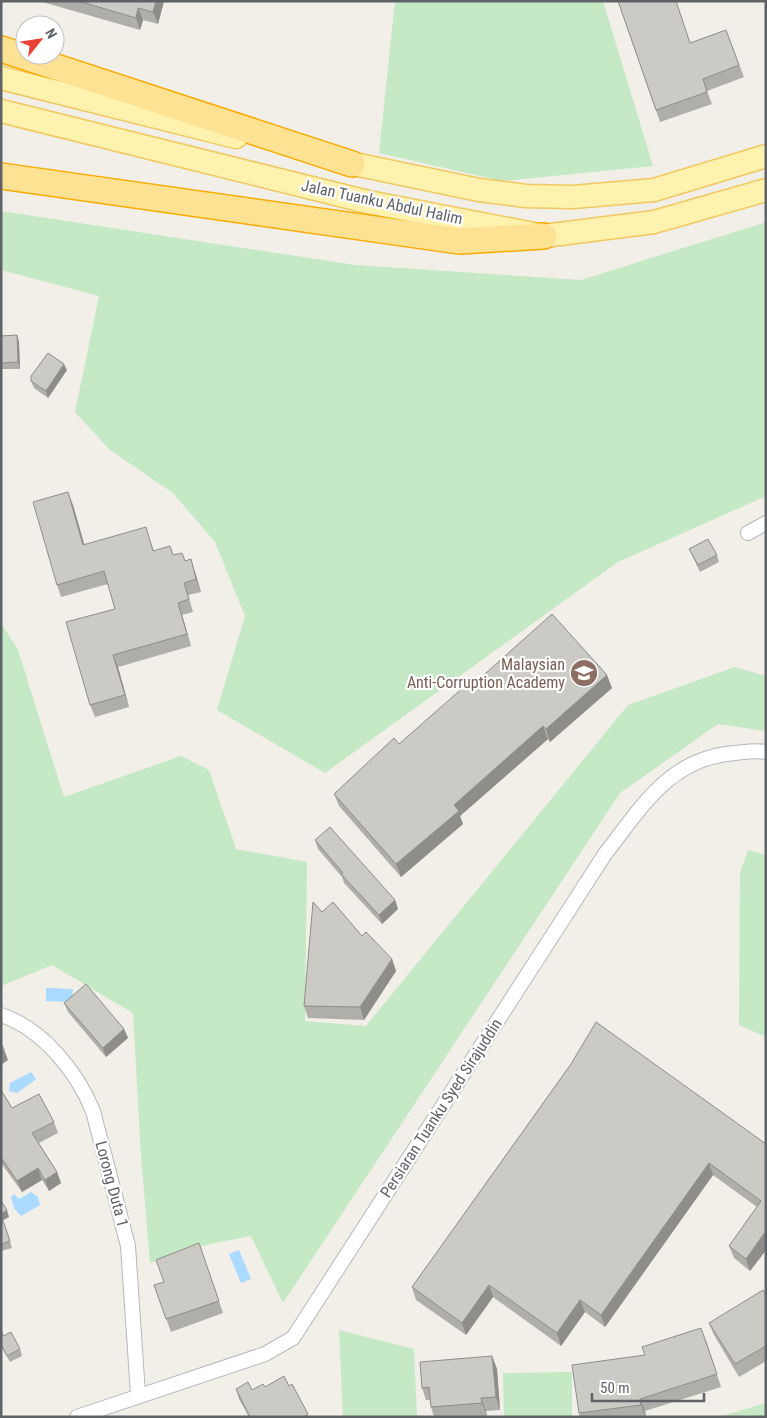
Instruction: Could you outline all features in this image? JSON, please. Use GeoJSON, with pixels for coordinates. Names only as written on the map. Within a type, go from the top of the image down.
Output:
{"type":"FeatureCollection","features":[{"type":"Feature","properties":{"kind":"highway"},"geometry":{"type":"LineString","coordinates":[[1,49],[352,164]]}},
{"type":"Feature","properties":{"kind":"highway"},"geometry":{"type":"LineString","coordinates":[[1,176],[459,241],[544,236]]}},
{"type":"Feature","properties":{"kind":"main road","name":"Jalan Tuanku Abdul Halim"},"geometry":{"type":"LineString","coordinates":[[1,78],[352,164],[479,190],[526,196],[573,197],[654,190],[766,156]]}},
{"type":"Feature","properties":{"kind":"main road","name":"Jalan Tuanku Abdul Halim"},"geometry":{"type":"LineString","coordinates":[[1,111],[368,202],[544,236],[654,222],[766,190]]}},
{"type":"Feature","properties":{"kind":"street"},"geometry":{"type":"LineString","coordinates":[[748,533],[766,523]]}},
{"type":"Feature","properties":{"kind":"street","name":"Persiaran Tuanku Syed Sirajuddin"},"geometry":{"type":"LineString","coordinates":[[77,1417],[138,1394],[265,1354],[293,1338],[605,854],[644,805],[672,776],[688,764],[710,756],[766,752]]}},
{"type":"Feature","properties":{"kind":"street","name":"Lorong Duta 1"},"geometry":{"type":"LineString","coordinates":[[1,1015],[12,1019],[42,1040],[73,1072],[85,1090],[93,1111],[128,1246],[138,1394]]}},
{"type":"Feature","properties":{"kind":"green space"},"geometry":{"type":"Polygon","coordinates":[[[395,1],[603,1],[653,166],[502,181],[379,153],[395,1]]]}},
{"type":"Feature","properties":{"kind":"green space"},"geometry":{"type":"Polygon","coordinates":[[[1,211],[355,265],[581,280],[766,222],[766,496],[618,562],[325,773],[217,710],[245,616],[215,542],[173,493],[110,450],[75,412],[99,296],[1,270],[1,211]]]}},
{"type":"Feature","properties":{"kind":"green space"},"geometry":{"type":"Polygon","coordinates":[[[1,623],[18,650],[64,797],[181,756],[209,770],[236,849],[307,862],[305,1021],[366,1026],[628,705],[735,667],[766,676],[766,731],[718,724],[620,793],[283,1303],[251,1236],[210,1244],[150,1263],[141,1156],[133,1013],[52,965],[1,986],[1,623]]]}},
{"type":"Feature","properties":{"kind":"green space"},"geometry":{"type":"Polygon","coordinates":[[[748,850],[766,855],[766,1037],[739,1025],[740,873],[748,850]]]}},
{"type":"Feature","properties":{"kind":"green space"},"geometry":{"type":"Polygon","coordinates":[[[339,1330],[414,1349],[417,1417],[343,1417],[339,1330]]]}},
{"type":"Feature","properties":{"kind":"green space"},"geometry":{"type":"Polygon","coordinates":[[[572,1372],[572,1417],[504,1417],[503,1373],[572,1372]]]}},
{"type":"Feature","properties":{"kind":"green space"},"geometry":{"type":"Polygon","coordinates":[[[766,1403],[766,1417],[719,1417],[766,1403]]]}},
{"type":"Feature","properties":{"kind":"water"},"geometry":{"type":"Polygon","coordinates":[[[46,988],[73,989],[72,1002],[46,1001],[46,988]]]}},
{"type":"Feature","properties":{"kind":"water"},"geometry":{"type":"Polygon","coordinates":[[[31,1072],[36,1079],[17,1093],[9,1091],[10,1083],[31,1072]]]}},
{"type":"Feature","properties":{"kind":"water"},"geometry":{"type":"Polygon","coordinates":[[[31,1192],[38,1197],[40,1205],[21,1216],[14,1208],[11,1197],[14,1194],[19,1199],[31,1192]]]}},
{"type":"Feature","properties":{"kind":"water"},"geometry":{"type":"Polygon","coordinates":[[[239,1250],[251,1279],[241,1283],[229,1254],[239,1250]]]}},
{"type":"Feature","properties":{"kind":"building"},"geometry":{"type":"Polygon","coordinates":[[[78,1],[156,1],[153,12],[138,8],[136,18],[78,1]]]}},
{"type":"Feature","properties":{"kind":"building"},"geometry":{"type":"Polygon","coordinates":[[[618,1],[676,1],[690,43],[726,30],[739,65],[703,79],[707,92],[656,110],[618,1]]]}},
{"type":"Feature","properties":{"kind":"building"},"geometry":{"type":"Polygon","coordinates":[[[17,335],[18,362],[1,363],[1,336],[17,335]]]}},
{"type":"Feature","properties":{"kind":"building"},"geometry":{"type":"Polygon","coordinates":[[[48,353],[64,364],[46,391],[31,381],[31,376],[48,353]]]}},
{"type":"Feature","properties":{"kind":"building"},"geometry":{"type":"Polygon","coordinates":[[[68,492],[83,545],[146,527],[153,551],[170,546],[173,555],[182,553],[185,561],[191,559],[196,579],[184,583],[189,599],[178,603],[187,634],[113,655],[125,695],[90,705],[66,622],[115,609],[104,571],[57,585],[33,502],[68,492]]]}},
{"type":"Feature","properties":{"kind":"building"},"geometry":{"type":"Polygon","coordinates":[[[708,539],[717,555],[698,565],[689,549],[708,539]]]}},
{"type":"Feature","properties":{"kind":"building"},"geometry":{"type":"Polygon","coordinates":[[[552,614],[607,675],[546,729],[543,726],[454,805],[459,811],[396,864],[334,794],[394,738],[399,744],[474,678],[477,681],[552,614]]]}},
{"type":"Feature","properties":{"kind":"building"},"geometry":{"type":"Polygon","coordinates":[[[330,827],[395,900],[379,915],[341,874],[343,873],[315,840],[330,827]]]}},
{"type":"Feature","properties":{"kind":"building"},"geometry":{"type":"Polygon","coordinates":[[[313,902],[322,912],[333,902],[362,936],[366,932],[392,959],[360,1007],[304,1006],[313,902]]]}},
{"type":"Feature","properties":{"kind":"building"},"geometry":{"type":"Polygon","coordinates":[[[86,984],[124,1029],[103,1048],[64,1003],[86,984]]]}},
{"type":"Feature","properties":{"kind":"building"},"geometry":{"type":"Polygon","coordinates":[[[596,1022],[766,1144],[766,1231],[746,1259],[729,1246],[761,1201],[709,1163],[601,1315],[580,1300],[557,1333],[489,1285],[462,1323],[412,1287],[571,1064],[596,1022]]]}},
{"type":"Feature","properties":{"kind":"building"},"geometry":{"type":"Polygon","coordinates":[[[1,1090],[12,1108],[39,1094],[54,1122],[32,1133],[57,1172],[45,1180],[38,1168],[17,1181],[1,1157],[1,1090]]]}},
{"type":"Feature","properties":{"kind":"building"},"geometry":{"type":"Polygon","coordinates":[[[1,1201],[7,1210],[1,1214],[1,1201]]]}},
{"type":"Feature","properties":{"kind":"building"},"geometry":{"type":"Polygon","coordinates":[[[1,1218],[10,1241],[1,1244],[1,1218]]]}},
{"type":"Feature","properties":{"kind":"building"},"geometry":{"type":"Polygon","coordinates":[[[199,1243],[219,1301],[166,1319],[154,1285],[164,1282],[156,1260],[199,1243]]]}},
{"type":"Feature","properties":{"kind":"building"},"geometry":{"type":"Polygon","coordinates":[[[763,1290],[766,1296],[766,1346],[735,1364],[709,1323],[763,1290]]]}},
{"type":"Feature","properties":{"kind":"building"},"geometry":{"type":"Polygon","coordinates":[[[701,1328],[717,1374],[640,1399],[641,1405],[579,1413],[572,1365],[645,1355],[642,1347],[701,1328]]]}},
{"type":"Feature","properties":{"kind":"building"},"geometry":{"type":"Polygon","coordinates":[[[11,1332],[20,1349],[7,1356],[1,1344],[1,1337],[11,1332]]]}},
{"type":"Feature","properties":{"kind":"building"},"geometry":{"type":"Polygon","coordinates":[[[492,1356],[496,1397],[481,1398],[482,1403],[431,1407],[429,1387],[422,1388],[420,1362],[492,1356]]]}},
{"type":"Feature","properties":{"kind":"building"},"geometry":{"type":"Polygon","coordinates":[[[284,1376],[289,1386],[292,1384],[308,1414],[304,1417],[250,1417],[236,1389],[248,1382],[252,1390],[263,1384],[265,1387],[284,1376]]]}},
{"type":"Feature","properties":{"kind":"place","name":"Malaysian Anti-Corruption Academy"},"geometry":{"type":"Point","coordinates":[584,673]}}]}
